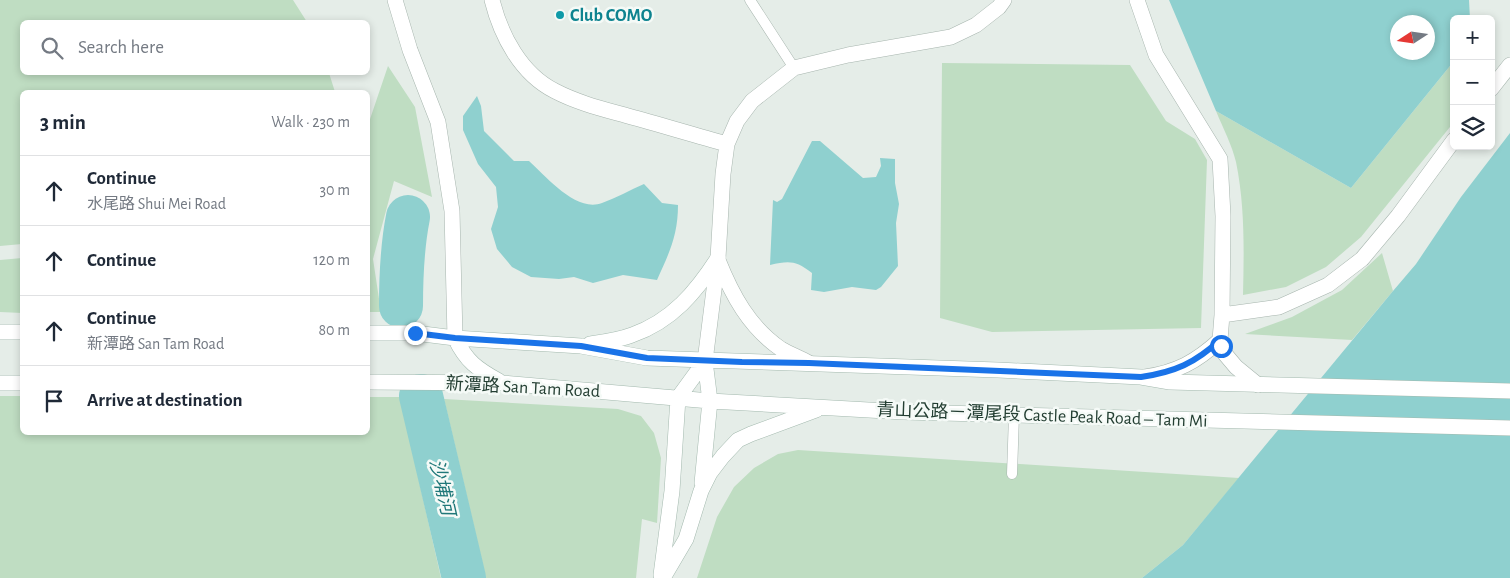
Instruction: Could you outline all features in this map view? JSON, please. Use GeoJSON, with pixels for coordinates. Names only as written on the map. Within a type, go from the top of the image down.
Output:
{"type":"FeatureCollection","features":[{"type":"Feature","properties":{"kind":"street"},"geometry":{"type":"LineString","coordinates":[[395,0],[410,50],[438,122],[452,211],[455,338],[462,353],[471,363],[484,373],[503,383]]}},
{"type":"Feature","properties":{"kind":"street"},"geometry":{"type":"LineString","coordinates":[[492,0],[496,18],[509,46],[529,72],[554,91],[583,103],[727,144]]}},
{"type":"Feature","properties":{"kind":"street"},"geometry":{"type":"LineString","coordinates":[[701,491],[710,401],[705,361],[718,258],[723,174],[727,144],[736,121],[752,101],[794,68],[848,54],[951,37],[976,25],[999,7],[1004,0]]}},
{"type":"Feature","properties":{"kind":"street"},"geometry":{"type":"LineString","coordinates":[[1137,0],[1156,55],[1220,159],[1222,216],[1222,315],[1220,340],[1225,354],[1236,368],[1265,385]]}},
{"type":"Feature","properties":{"kind":"street"},"geometry":{"type":"LineString","coordinates":[[1495,84],[1510,64]]}},
{"type":"Feature","properties":{"kind":"street"},"geometry":{"type":"LineString","coordinates":[[1222,315],[1279,306],[1328,285],[1362,259],[1398,216],[1450,145]]}},
{"type":"Feature","properties":{"kind":"street"},"geometry":{"type":"LineString","coordinates":[[581,346],[630,336],[648,328],[683,304],[701,284],[718,258]]}},
{"type":"Feature","properties":{"kind":"street"},"geometry":{"type":"LineString","coordinates":[[718,258],[734,296],[757,329],[782,349],[809,363]]}},
{"type":"Feature","properties":{"kind":"street"},"geometry":{"type":"LineString","coordinates":[[0,332],[20,332]]}},
{"type":"Feature","properties":{"kind":"street"},"geometry":{"type":"LineString","coordinates":[[370,333],[415,333],[455,338],[581,346],[647,358],[705,361],[809,363],[1141,377],[1170,382],[1510,391]]}},
{"type":"Feature","properties":{"kind":"street"},"geometry":{"type":"LineString","coordinates":[[1141,377],[1162,374],[1184,366],[1204,354],[1220,340]]}},
{"type":"Feature","properties":{"kind":"street"},"geometry":{"type":"LineString","coordinates":[[678,398],[705,361]]}},
{"type":"Feature","properties":{"kind":"street","name":"新潭路 San Tam Road"},"geometry":{"type":"LineString","coordinates":[[370,382],[503,383],[710,401],[822,408]]}},
{"type":"Feature","properties":{"kind":"street"},"geometry":{"type":"LineString","coordinates":[[0,383],[20,383]]}},
{"type":"Feature","properties":{"kind":"street","name":"青山公路－潭尾段 Castle Peak Road – Tam Mi"},"geometry":{"type":"LineString","coordinates":[[662,578],[672,491],[678,398]]}},
{"type":"Feature","properties":{"kind":"street","name":"青山公路－潭尾段 Castle Peak Road – Tam Mi"},"geometry":{"type":"LineString","coordinates":[[662,578],[686,539],[701,491],[710,474],[738,440],[822,408],[1510,428]]}},
{"type":"Feature","properties":{"kind":"lane"},"geometry":{"type":"LineString","coordinates":[[750,0],[794,68]]}},
{"type":"Feature","properties":{"kind":"lane"},"geometry":{"type":"LineString","coordinates":[[1012,474],[1014,415]]}},
{"type":"Feature","properties":{"kind":"green space"},"geometry":{"type":"Polygon","coordinates":[[[0,0],[293,0],[306,20],[20,20],[20,75],[330,75],[334,90],[20,90],[20,244],[0,246],[0,0]]]}},
{"type":"Feature","properties":{"kind":"green space"},"geometry":{"type":"Polygon","coordinates":[[[942,63],[1130,65],[1166,121],[1195,139],[1207,160],[1201,328],[992,332],[940,318],[942,63]]]}},
{"type":"Feature","properties":{"kind":"green space"},"geometry":{"type":"Polygon","coordinates":[[[388,66],[415,107],[432,197],[394,181],[373,259],[381,312],[370,312],[370,119],[388,66]]]}},
{"type":"Feature","properties":{"kind":"green space"},"geometry":{"type":"Polygon","coordinates":[[[1450,66],[1450,127],[1361,237],[1326,267],[1286,287],[1243,295],[1243,228],[1239,179],[1232,149],[1216,111],[1351,188],[1450,66]]]}},
{"type":"Feature","properties":{"kind":"green space"},"geometry":{"type":"Polygon","coordinates":[[[1382,253],[1393,291],[1352,340],[1245,334],[1292,317],[1342,290],[1382,253]]]}},
{"type":"Feature","properties":{"kind":"green space"},"geometry":{"type":"Polygon","coordinates":[[[20,258],[20,313],[0,312],[0,260],[20,258]]]}},
{"type":"Feature","properties":{"kind":"green space"},"geometry":{"type":"Polygon","coordinates":[[[0,396],[20,396],[20,435],[370,435],[370,397],[400,397],[441,578],[0,578],[0,396]]]}},
{"type":"Feature","properties":{"kind":"green space"},"geometry":{"type":"Polygon","coordinates":[[[444,399],[618,409],[641,416],[654,433],[661,458],[657,523],[642,519],[636,578],[486,578],[444,399]]]}},
{"type":"Feature","properties":{"kind":"green space"},"geometry":{"type":"Polygon","coordinates":[[[798,450],[1239,478],[1183,545],[1142,578],[697,578],[717,517],[734,487],[754,468],[778,454],[798,450]]]}},
{"type":"Feature","properties":{"kind":"water"},"geometry":{"type":"Polygon","coordinates":[[[1169,0],[1469,0],[1470,15],[1450,15],[1450,66],[1351,188],[1216,111],[1169,0]]]}},
{"type":"Feature","properties":{"kind":"water"},"geometry":{"type":"Polygon","coordinates":[[[477,96],[481,106],[484,131],[514,161],[529,161],[553,184],[572,198],[592,205],[613,199],[644,184],[662,203],[678,205],[675,235],[657,280],[623,275],[593,283],[574,277],[559,279],[531,277],[512,267],[497,249],[491,229],[498,207],[496,187],[478,164],[463,130],[463,116],[477,96]]]}},
{"type":"Feature","properties":{"kind":"water"},"geometry":{"type":"Polygon","coordinates":[[[1510,133],[1510,578],[1142,578],[1183,545],[1416,264],[1461,197],[1510,133]]]}},
{"type":"Feature","properties":{"kind":"water"},"geometry":{"type":"Polygon","coordinates":[[[812,141],[820,141],[863,178],[876,177],[881,166],[880,158],[895,159],[895,183],[899,204],[896,223],[898,266],[881,287],[876,290],[852,287],[824,292],[811,290],[812,273],[806,269],[792,263],[770,265],[773,200],[777,202],[782,199],[812,141]]]}},
{"type":"Feature","properties":{"kind":"waterway","name":"沙埔河"},"geometry":{"type":"LineString","coordinates":[[401,306],[402,262],[408,217]]}},
{"type":"Feature","properties":{"kind":"waterway","name":"沙埔河"},"geometry":{"type":"LineString","coordinates":[[421,396],[464,578]]}},
{"type":"Feature","properties":{"kind":"place","name":"Club COMO"},"geometry":{"type":"Point","coordinates":[560,15]}},
{"type":"Feature","properties":{"kind":"route"},"geometry":{"type":"LineString","coordinates":[[415,333],[455,338],[581,346],[647,358],[1141,377],[1162,374],[1184,366],[1204,354],[1220,340],[1221,346]]}}]}
